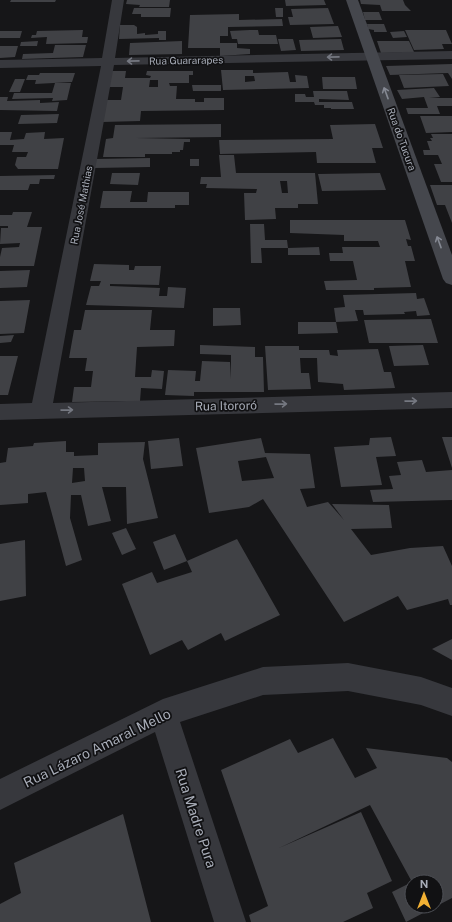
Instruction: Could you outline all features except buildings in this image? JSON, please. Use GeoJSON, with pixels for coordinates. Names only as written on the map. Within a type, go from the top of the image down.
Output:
{"type":"FeatureCollection","features":[{"type":"Feature","properties":{"kind":"main road","name":"Rua do Tucura"},"geometry":{"type":"LineString","coordinates":[[352,0],[452,279]]}},
{"type":"Feature","properties":{"kind":"street","name":"Rua José Mathias"},"geometry":{"type":"LineString","coordinates":[[41,410],[108,62],[118,0]]}},
{"type":"Feature","properties":{"kind":"street","name":"Rua Guararapes"},"geometry":{"type":"LineString","coordinates":[[0,64],[452,55]]}},
{"type":"Feature","properties":{"kind":"street","name":"Rua Itororó"},"geometry":{"type":"LineString","coordinates":[[0,412],[452,400]]}},
{"type":"Feature","properties":{"kind":"street","name":"Rua Lázaro Amaral Mello"},"geometry":{"type":"LineString","coordinates":[[0,795],[163,713],[263,680],[348,677],[421,691],[452,702]]}},
{"type":"Feature","properties":{"kind":"street","name":"Rua Madre Pura"},"geometry":{"type":"LineString","coordinates":[[163,713],[230,922]]}}]}
